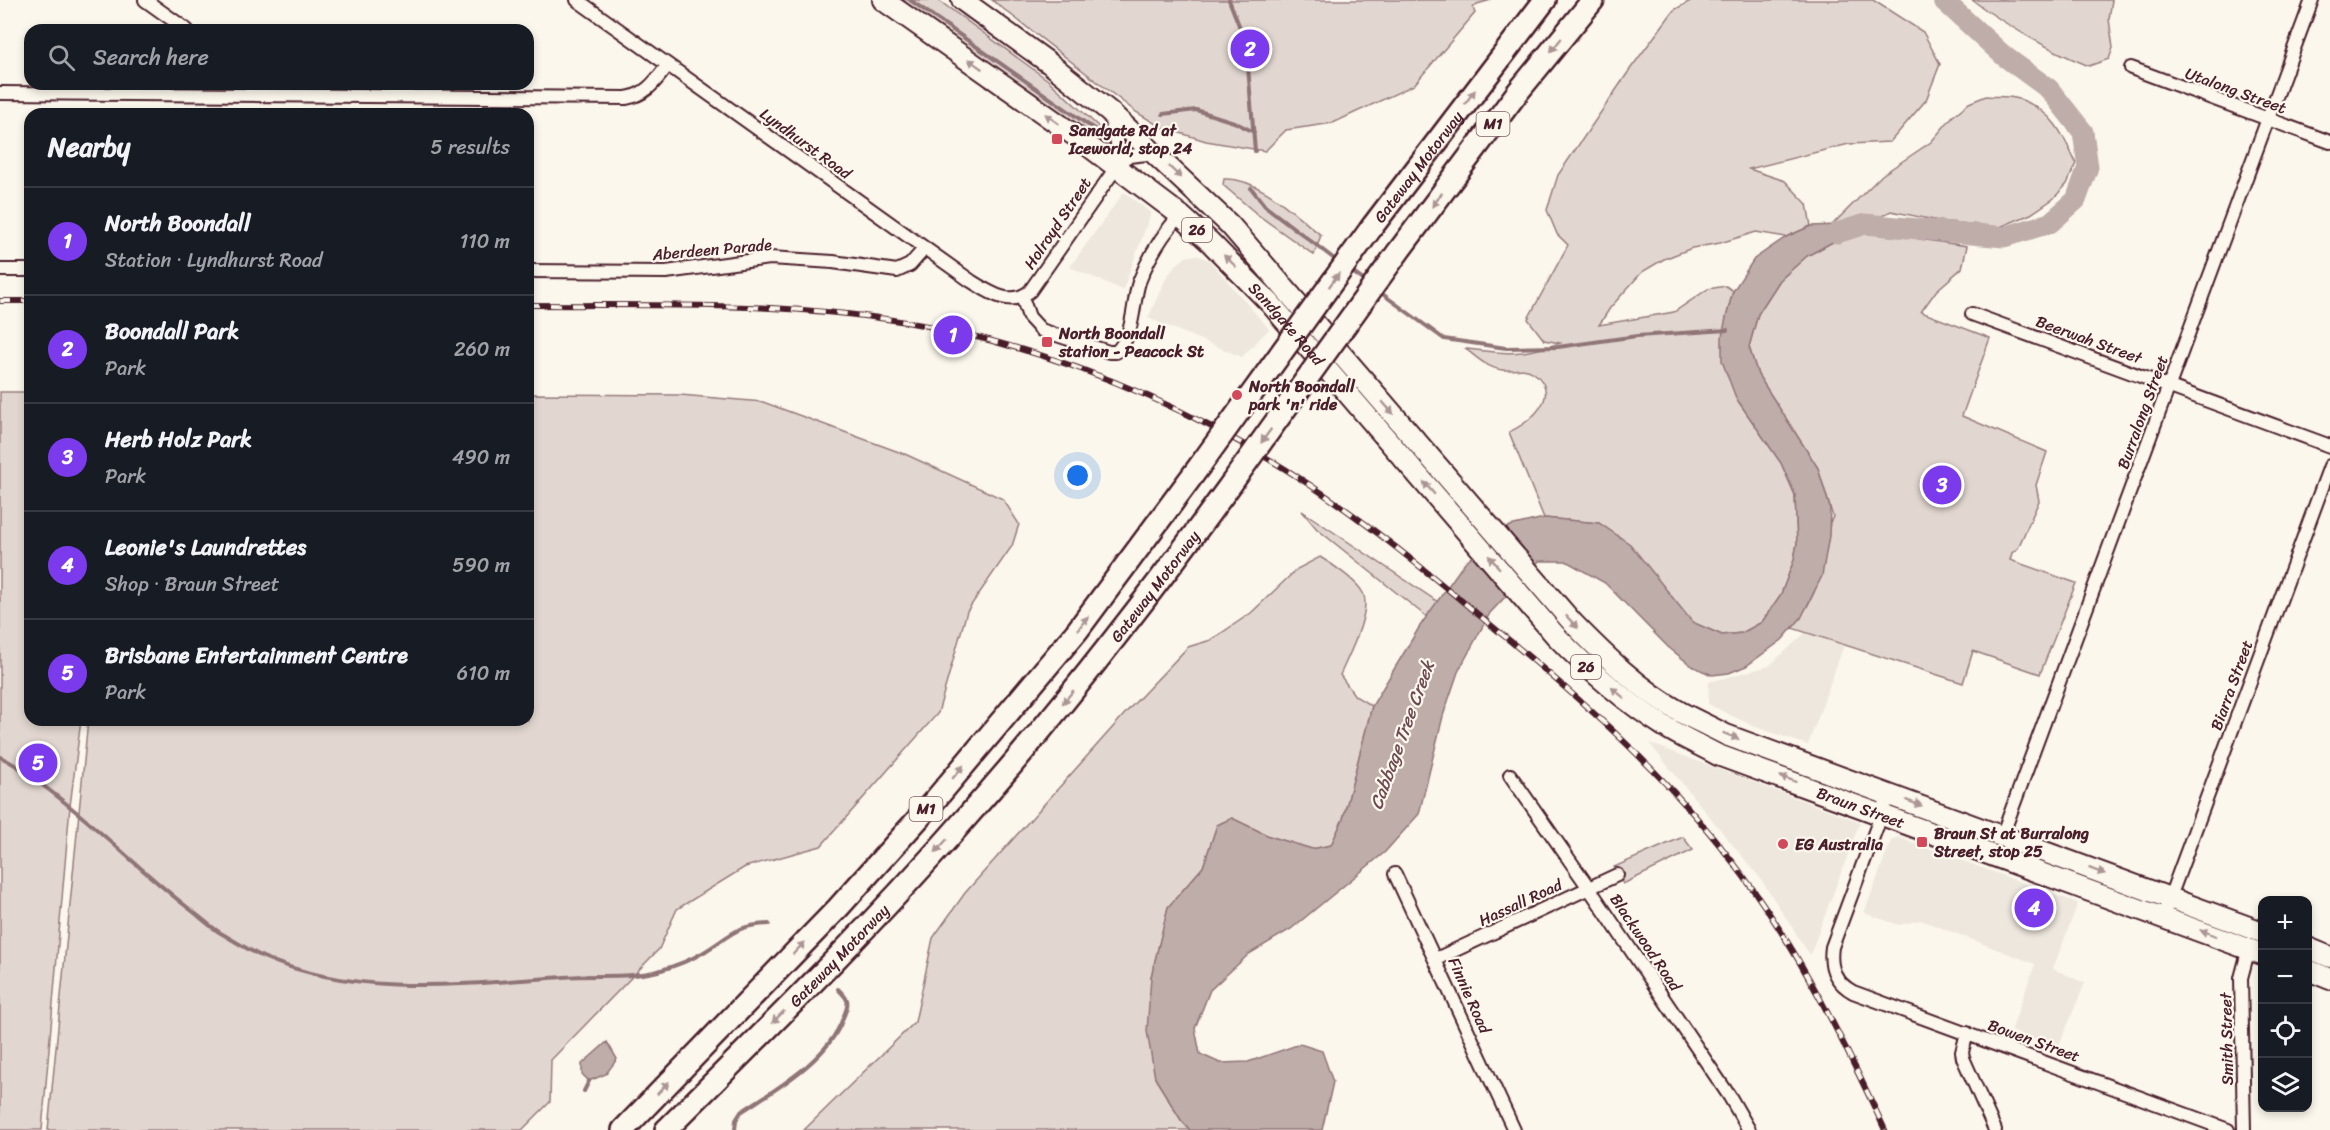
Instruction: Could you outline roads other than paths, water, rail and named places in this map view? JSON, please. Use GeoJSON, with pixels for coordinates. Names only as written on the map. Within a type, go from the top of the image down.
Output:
{"type":"FeatureCollection","features":[{"type":"Feature","properties":{"kind":"highway","name":"Sandgate Road"},"geometry":{"type":"LineString","coordinates":[[883,0],[1116,166],[1180,215],[1210,242],[1270,303],[1519,592],[1590,670],[1633,705],[1666,727]]}},
{"type":"Feature","properties":{"kind":"highway","name":"Sandgate Road"},"geometry":{"type":"LineString","coordinates":[[962,0],[1049,63],[1109,111],[1230,225],[1533,578],[1605,656],[1639,684],[1678,711]]}},
{"type":"Feature","properties":{"kind":"highway","name":"Gateway Motorway"},"geometry":{"type":"LineString","coordinates":[[622,1130],[838,908],[935,800],[1077,631],[1372,227],[1545,0]]}},
{"type":"Feature","properties":{"kind":"highway","name":"Gateway Motorway"},"geometry":{"type":"LineString","coordinates":[[666,1130],[855,939],[957,828],[1083,680],[1232,484],[1398,252],[1516,93],[1593,0]]}},
{"type":"Feature","properties":{"kind":"highway","name":"Braun Street"},"geometry":{"type":"LineString","coordinates":[[1678,711],[1726,735],[2258,930]]}},
{"type":"Feature","properties":{"kind":"highway","name":"Braun Street"},"geometry":{"type":"LineString","coordinates":[[1666,727],[1718,755],[2256,951]]}},
{"type":"Feature","properties":{"kind":"highway"},"geometry":{"type":"LineString","coordinates":[[2312,950],[2330,957]]}},
{"type":"Feature","properties":{"kind":"highway"},"geometry":{"type":"LineString","coordinates":[[2312,972],[2330,979]]}},
{"type":"Feature","properties":{"kind":"street"},"geometry":{"type":"LineString","coordinates":[[145,0],[179,24]]}},
{"type":"Feature","properties":{"kind":"street","name":"Lyndhurst Road"},"geometry":{"type":"LineString","coordinates":[[577,0],[987,291],[1003,298],[1022,297]]}},
{"type":"Feature","properties":{"kind":"street","name":"Burralong Street"},"geometry":{"type":"LineString","coordinates":[[2002,836],[2312,0]]}},
{"type":"Feature","properties":{"kind":"street"},"geometry":{"type":"LineString","coordinates":[[299,90],[626,98],[639,95],[648,89],[668,65]]}},
{"type":"Feature","properties":{"kind":"street","name":"Utalong Street"},"geometry":{"type":"LineString","coordinates":[[2131,68],[2330,142]]}},
{"type":"Feature","properties":{"kind":"street"},"geometry":{"type":"LineString","coordinates":[[0,93],[194,90]]}},
{"type":"Feature","properties":{"kind":"street"},"geometry":{"type":"LineString","coordinates":[[1109,111],[1118,147],[1116,166]]}},
{"type":"Feature","properties":{"kind":"street"},"geometry":{"type":"LineString","coordinates":[[1116,166],[1129,156],[1156,153]]}},
{"type":"Feature","properties":{"kind":"street","name":"Holroyd Street"},"geometry":{"type":"LineString","coordinates":[[1022,297],[1034,286],[1116,166]]}},
{"type":"Feature","properties":{"kind":"street"},"geometry":{"type":"LineString","coordinates":[[1022,297],[1029,316],[1041,330],[1109,352],[1116,352],[1131,322],[1138,288],[1152,252],[1180,215]]}},
{"type":"Feature","properties":{"kind":"street","name":"Aberdeen Parade"},"geometry":{"type":"LineString","coordinates":[[534,271],[666,272],[770,258],[833,262],[897,271],[910,265],[925,248]]}},
{"type":"Feature","properties":{"kind":"street"},"geometry":{"type":"LineString","coordinates":[[0,270],[24,270]]}},
{"type":"Feature","properties":{"kind":"street","name":"Beerwah Street"},"geometry":{"type":"LineString","coordinates":[[1971,314],[2330,446]]}},
{"type":"Feature","properties":{"kind":"street","name":"Biarra Street"},"geometry":{"type":"LineString","coordinates":[[2163,916],[2330,466]]}},
{"type":"Feature","properties":{"kind":"street","name":"Blackwood Road"},"geometry":{"type":"LineString","coordinates":[[1510,775],[1730,1097],[1749,1130]]}},
{"type":"Feature","properties":{"kind":"street"},"geometry":{"type":"LineString","coordinates":[[1882,814],[1889,794]]}},
{"type":"Feature","properties":{"kind":"street","name":"Bowen Street"},"geometry":{"type":"LineString","coordinates":[[1882,814],[1832,947],[1831,968],[1845,987],[1853,992],[2228,1130]]}},
{"type":"Feature","properties":{"kind":"street","name":"Finnie Road"},"geometry":{"type":"LineString","coordinates":[[1395,874],[1514,1130]]}},
{"type":"Feature","properties":{"kind":"street","name":"Hassall Road"},"geometry":{"type":"LineString","coordinates":[[1436,959],[1617,875]]}},
{"type":"Feature","properties":{"kind":"street","name":"Smith Street"},"geometry":{"type":"LineString","coordinates":[[2244,1130],[2241,978],[2256,951]]}},
{"type":"Feature","properties":{"kind":"street"},"geometry":{"type":"LineString","coordinates":[[1967,1033],[1962,1052],[1963,1058],[1995,1130]]}},
{"type":"Feature","properties":{"kind":"water"},"geometry":{"type":"Polygon","coordinates":[[[1865,224],[1807,256],[1780,280],[1758,314],[1749,347],[1758,375],[1818,468],[1830,508],[1829,536],[1822,576],[1801,618],[1782,640],[1746,666],[1729,673],[1712,675],[1692,666],[1668,647],[1605,583],[1566,561],[1539,561],[1490,613],[1458,672],[1443,716],[1419,814],[1385,852],[1291,929],[1249,954],[1210,990],[1195,1028],[1200,1054],[1220,1063],[1248,1062],[1300,1044],[1322,1051],[1333,1082],[1322,1130],[1190,1130],[1181,1120],[1155,1078],[1147,1031],[1151,977],[1168,907],[1203,867],[1217,825],[1232,818],[1269,836],[1312,849],[1331,845],[1343,819],[1372,706],[1420,626],[1465,562],[1510,526],[1544,518],[1599,523],[1630,544],[1692,622],[1722,635],[1742,633],[1762,622],[1781,594],[1794,560],[1797,543],[1795,495],[1781,463],[1736,398],[1722,361],[1722,336],[1726,318],[1733,291],[1754,259],[1786,237],[1811,226],[1865,224]]]}},
{"type":"Feature","properties":{"kind":"water"},"geometry":{"type":"Polygon","coordinates":[[[607,1042],[617,1059],[606,1074],[589,1081],[582,1074],[582,1064],[607,1042]]]}},
{"type":"Feature","properties":{"kind":"waterway"},"geometry":{"type":"LineString","coordinates":[[910,0],[1094,129]]}},
{"type":"Feature","properties":{"kind":"waterway"},"geometry":{"type":"LineString","coordinates":[[1229,0],[1246,43],[1255,151]]}},
{"type":"Feature","properties":{"kind":"waterway","name":"Cabbage Tree Creek"},"geometry":{"type":"LineString","coordinates":[[1837,233],[1865,224],[2004,237],[2050,223],[2076,200],[2088,167],[2083,132],[2049,89],[2004,56],[1943,0]]}},
{"type":"Feature","properties":{"kind":"waterway"},"geometry":{"type":"LineString","coordinates":[[1163,114],[1196,110],[1234,122],[1254,132]]}},
{"type":"Feature","properties":{"kind":"waterway"},"geometry":{"type":"LineString","coordinates":[[1251,188],[1265,206],[1337,261]]}},
{"type":"Feature","properties":{"kind":"waterway"},"geometry":{"type":"LineString","coordinates":[[1348,269],[1366,282]]}},
{"type":"Feature","properties":{"kind":"waterway"},"geometry":{"type":"LineString","coordinates":[[1377,290],[1444,339],[1506,348],[1558,347],[1637,336],[1727,330]]}},
{"type":"Feature","properties":{"kind":"waterway"},"geometry":{"type":"LineString","coordinates":[[0,757],[18,767],[63,801],[219,932],[263,957],[299,970],[373,983],[411,985],[487,983],[575,976],[623,976],[658,971],[693,958],[741,929],[769,924]]}},
{"type":"Feature","properties":{"kind":"waterway"},"geometry":{"type":"LineString","coordinates":[[735,1130],[736,1120],[741,1112],[800,1072],[826,1047],[836,1033],[847,1007],[847,1000],[838,989]]}},
{"type":"Feature","properties":{"kind":"waterway"},"geometry":{"type":"LineString","coordinates":[[584,1091],[589,1081]]}},
{"type":"Feature","properties":{"kind":"railway"},"geometry":{"type":"LineString","coordinates":[[0,301],[24,301]]}},
{"type":"Feature","properties":{"kind":"railway"},"geometry":{"type":"LineString","coordinates":[[534,305],[688,305],[794,309],[900,321],[952,331],[1000,343],[1093,373],[1183,412],[1269,459],[1334,501],[1380,535],[1527,655],[1594,713],[1687,807],[1744,877],[1785,937],[1838,1032],[1885,1130]]}},
{"type":"Feature","properties":{"kind":"place","name":"Boondall Park"},"geometry":{"type":"Point","coordinates":[1250,49]}},
{"type":"Feature","properties":{"kind":"place","name":"Sandgate Rd at Iceworld, stop 24"},"geometry":{"type":"Point","coordinates":[1057,139]}},
{"type":"Feature","properties":{"kind":"place","name":"North Boondall"},"geometry":{"type":"Point","coordinates":[953,335]}},
{"type":"Feature","properties":{"kind":"place","name":"North Boondall station - Peacock St"},"geometry":{"type":"Point","coordinates":[1047,342]}},
{"type":"Feature","properties":{"kind":"place","name":"North Boondall park 'n' ride"},"geometry":{"type":"Point","coordinates":[1237,395]}},
{"type":"Feature","properties":{"kind":"place","name":"Herb Holz Park"},"geometry":{"type":"Point","coordinates":[1942,485]}},
{"type":"Feature","properties":{"kind":"place","name":"Brisbane Entertainment Centre"},"geometry":{"type":"Point","coordinates":[38,763]}},
{"type":"Feature","properties":{"kind":"place","name":"Braun St at Burralong Street, stop 25"},"geometry":{"type":"Point","coordinates":[1922,842]}},
{"type":"Feature","properties":{"kind":"place","name":"EG Australia"},"geometry":{"type":"Point","coordinates":[1783,844]}},
{"type":"Feature","properties":{"kind":"place","name":"Leonie's Laundrettes"},"geometry":{"type":"Point","coordinates":[2034,908]}}]}
